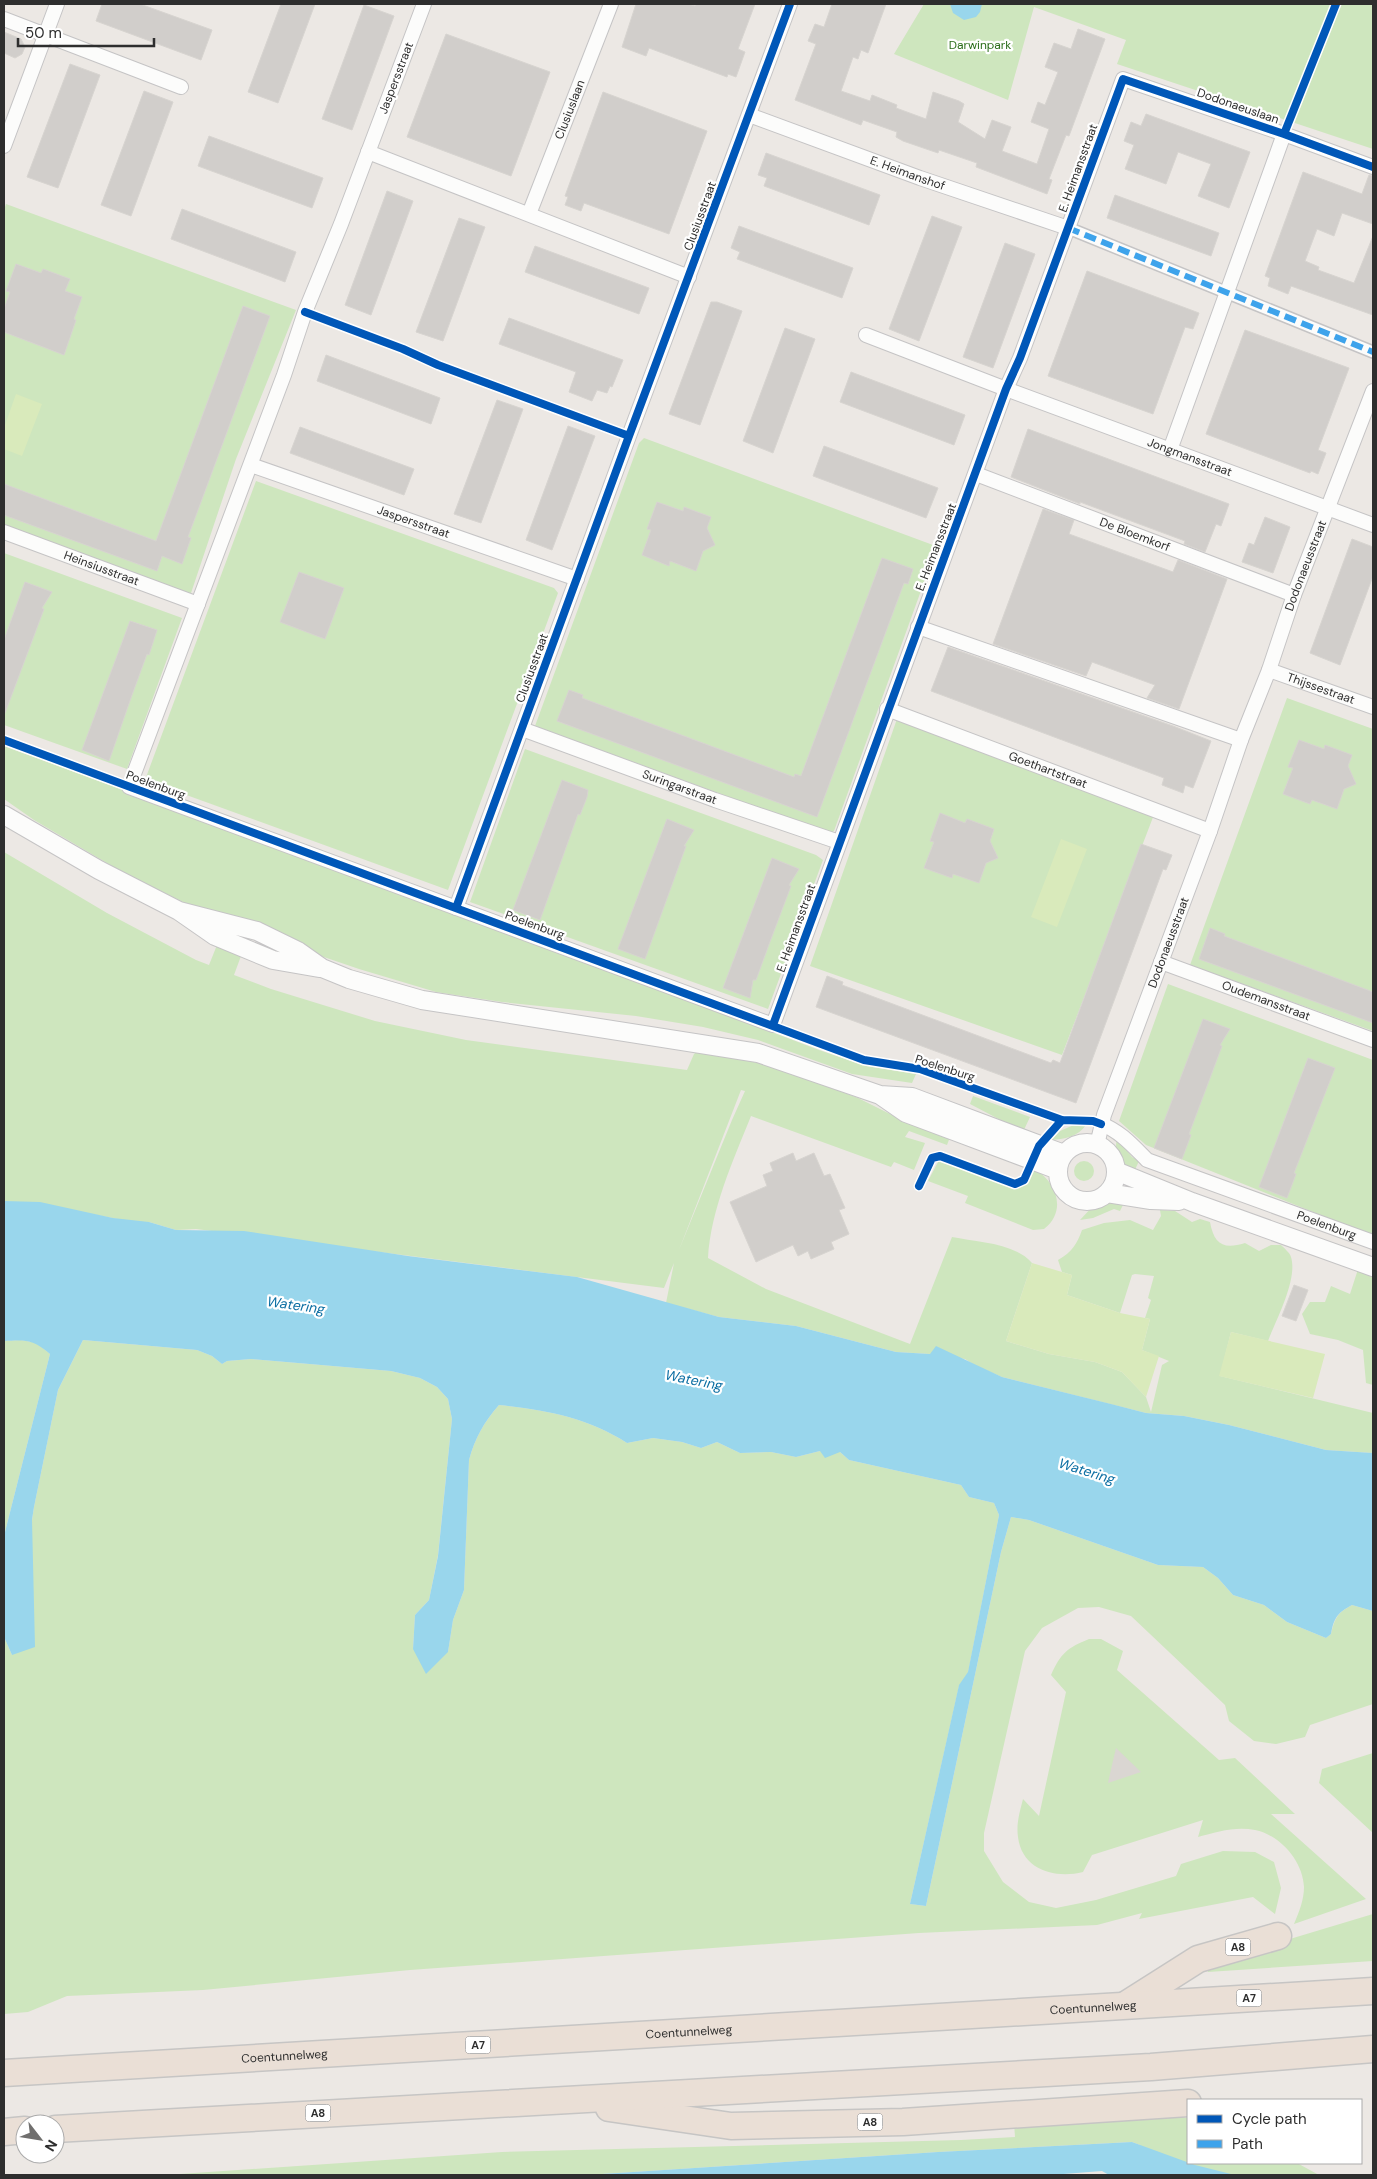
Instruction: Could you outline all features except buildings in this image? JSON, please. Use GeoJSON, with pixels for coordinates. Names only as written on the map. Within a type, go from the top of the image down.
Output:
{"type":"FeatureCollection","features":[{"type":"Feature","properties":{"kind":"highway","name":"A8"},"geometry":{"type":"LineString","coordinates":[[1125,2006],[1198,1959],[1278,1936]]}},
{"type":"Feature","properties":{"kind":"highway","name":"Coentunnelweg"},"geometry":{"type":"LineString","coordinates":[[4,2073],[1373,1991]]}},
{"type":"Feature","properties":{"kind":"highway","name":"A8"},"geometry":{"type":"LineString","coordinates":[[65,2128],[554,2099],[1141,2068],[1373,2049]]}},
{"type":"Feature","properties":{"kind":"highway","name":"A8"},"geometry":{"type":"LineString","coordinates":[[554,2099],[731,2126],[902,2122],[1187,2104]]}},
{"type":"Feature","properties":{"kind":"street"},"geometry":{"type":"LineString","coordinates":[[4,146],[57,4]]}},
{"type":"Feature","properties":{"kind":"street","name":"Jaspersstraat"},"geometry":{"type":"LineString","coordinates":[[129,787],[284,375],[305,312],[424,4]]}},
{"type":"Feature","properties":{"kind":"street","name":"Clusiuslaan"},"geometry":{"type":"LineString","coordinates":[[529,214],[611,4]]}},
{"type":"Feature","properties":{"kind":"street","name":"Clusiusstraat"},"geometry":{"type":"LineString","coordinates":[[456,908],[790,4]]}},
{"type":"Feature","properties":{"kind":"street"},"geometry":{"type":"LineString","coordinates":[[4,20],[181,87]]}},
{"type":"Feature","properties":{"kind":"street","name":"Dodonaeuslaan"},"geometry":{"type":"LineString","coordinates":[[1123,79],[1284,134],[1373,167]]}},
{"type":"Feature","properties":{"kind":"street","name":"E. Heimansstraat"},"geometry":{"type":"LineString","coordinates":[[772,1025],[887,709],[1123,79]]}},
{"type":"Feature","properties":{"kind":"street","name":"E. Heimanshof"},"geometry":{"type":"LineString","coordinates":[[749,115],[920,178],[1068,228]]}},
{"type":"Feature","properties":{"kind":"street","name":"Dodonaeuslaan"},"geometry":{"type":"LineString","coordinates":[[1170,450],[1284,134]]}},
{"type":"Feature","properties":{"kind":"street"},"geometry":{"type":"LineString","coordinates":[[368,152],[689,276]]}},
{"type":"Feature","properties":{"kind":"street"},"geometry":{"type":"LineString","coordinates":[[1068,228],[1373,352]]}},
{"type":"Feature","properties":{"kind":"street"},"geometry":{"type":"LineString","coordinates":[[866,335],[1006,389]]}},
{"type":"Feature","properties":{"kind":"street","name":"Jongmansstraat"},"geometry":{"type":"LineString","coordinates":[[1006,389],[1373,525]]}},
{"type":"Feature","properties":{"kind":"street","name":"Dodonaeusstraat"},"geometry":{"type":"LineString","coordinates":[[1097,1145],[1101,1124],[1210,831],[1241,740],[1269,670],[1294,595],[1373,391]]}},
{"type":"Feature","properties":{"kind":"street","name":"Jaspersstraat"},"geometry":{"type":"LineString","coordinates":[[250,465],[577,579]]}},
{"type":"Feature","properties":{"kind":"street","name":"De Bloemkorf"},"geometry":{"type":"LineString","coordinates":[[976,474],[1294,595]]}},
{"type":"Feature","properties":{"kind":"street","name":"Heinsiusstraat"},"geometry":{"type":"LineString","coordinates":[[4,532],[198,604]]}},
{"type":"Feature","properties":{"kind":"street"},"geometry":{"type":"LineString","coordinates":[[918,627],[1241,740]]}},
{"type":"Feature","properties":{"kind":"street","name":"Thijssestraat"},"geometry":{"type":"LineString","coordinates":[[1269,670],[1373,707]]}},
{"type":"Feature","properties":{"kind":"street","name":"Goethartstraat"},"geometry":{"type":"LineString","coordinates":[[887,709],[1210,831]]}},
{"type":"Feature","properties":{"kind":"street","name":"Suringarstraat"},"geometry":{"type":"LineString","coordinates":[[522,729],[715,800],[838,842]]}},
{"type":"Feature","properties":{"kind":"street","name":"Poelenburg"},"geometry":{"type":"LineString","coordinates":[[129,787],[772,1025]]}},
{"type":"Feature","properties":{"kind":"street"},"geometry":{"type":"LineString","coordinates":[[4,815],[99,870],[179,911],[215,936],[281,962],[322,968],[349,980],[422,1000],[758,1053],[880,1095],[912,1097],[1061,1162]]}},
{"type":"Feature","properties":{"kind":"street","name":"Oudemansstraat"},"geometry":{"type":"LineString","coordinates":[[1161,962],[1373,1040]]}},
{"type":"Feature","properties":{"kind":"street","name":"Poelenburg"},"geometry":{"type":"LineString","coordinates":[[1101,1124],[1112,1128],[1124,1137],[1147,1160],[1373,1242]]}},
{"type":"Feature","properties":{"kind":"street"},"geometry":{"type":"LineString","coordinates":[[1090,1143],[1097,1145],[1110,1154],[1116,1171],[1112,1185],[1107,1192],[1091,1201],[1073,1197],[1062,1186],[1061,1162],[1076,1146],[1090,1143]]}},
{"type":"Feature","properties":{"kind":"street","name":"Poelenburg"},"geometry":{"type":"LineString","coordinates":[[1116,1171],[1192,1202],[1373,1267]]}},
{"type":"Feature","properties":{"kind":"street","name":"Poelenburg"},"geometry":{"type":"LineString","coordinates":[[1107,1192],[1151,1200],[1192,1202]]}},
{"type":"Feature","properties":{"kind":"green space","name":"Darwinpark"},"geometry":{"type":"Polygon","coordinates":[[[924,4],[1373,4],[1373,149],[1117,64],[1126,40],[1034,7],[1008,100],[894,54],[924,4]]]}},
{"type":"Feature","properties":{"kind":"green space"},"geometry":{"type":"Polygon","coordinates":[[[6,204],[296,310],[236,459],[190,596],[4,528],[4,210],[6,204]]]}},
{"type":"Feature","properties":{"kind":"green space"},"geometry":{"type":"Polygon","coordinates":[[[16,394],[42,404],[22,456],[4,449],[4,428],[16,394]]]}},
{"type":"Feature","properties":{"kind":"green space"},"geometry":{"type":"Polygon","coordinates":[[[644,438],[933,545],[935,552],[834,831],[830,834],[535,726],[639,443],[644,438]]]}},
{"type":"Feature","properties":{"kind":"green space"},"geometry":{"type":"Polygon","coordinates":[[[256,481],[554,588],[558,593],[448,890],[145,780],[256,481]]]}},
{"type":"Feature","properties":{"kind":"green space"},"geometry":{"type":"Polygon","coordinates":[[[4,553],[182,618],[127,769],[4,725],[4,553]]]}},
{"type":"Feature","properties":{"kind":"green space"},"geometry":{"type":"Polygon","coordinates":[[[1287,698],[1373,729],[1373,1031],[1190,965],[1287,698]]]}},
{"type":"Feature","properties":{"kind":"green space"},"geometry":{"type":"Polygon","coordinates":[[[897,719],[1155,812],[1062,1055],[810,966],[897,719]]]}},
{"type":"Feature","properties":{"kind":"green space"},"geometry":{"type":"Polygon","coordinates":[[[4,746],[586,961],[819,1050],[866,1066],[916,1074],[912,1083],[852,1074],[758,1040],[703,1027],[636,1016],[502,1002],[436,992],[318,955],[266,929],[185,903],[122,872],[34,820],[4,799],[4,746]]]}},
{"type":"Feature","properties":{"kind":"green space"},"geometry":{"type":"Polygon","coordinates":[[[525,749],[816,855],[823,860],[768,1009],[470,902],[525,749]]]}},
{"type":"Feature","properties":{"kind":"green space"},"geometry":{"type":"Polygon","coordinates":[[[1061,839],[1087,849],[1057,927],[1031,917],[1061,839]]]}},
{"type":"Feature","properties":{"kind":"green space"},"geometry":{"type":"Polygon","coordinates":[[[4,852],[107,913],[196,960],[209,965],[217,945],[241,956],[234,975],[271,989],[375,1021],[466,1040],[687,1070],[694,1054],[700,1049],[770,1066],[858,1098],[892,1115],[950,1137],[947,1145],[909,1131],[905,1137],[925,1143],[914,1170],[894,1162],[891,1167],[751,1116],[730,1168],[713,1221],[708,1258],[766,1289],[910,1344],[952,1237],[1006,1247],[1025,1256],[1032,1263],[1006,1341],[1049,1354],[1095,1362],[1122,1372],[1146,1397],[1151,1412],[1162,1365],[1169,1361],[1142,1350],[1150,1319],[1145,1318],[1151,1300],[1148,1298],[1154,1276],[1132,1275],[1120,1313],[1067,1295],[1072,1275],[1062,1272],[1058,1260],[1073,1247],[1082,1230],[1104,1223],[1130,1220],[1153,1230],[1161,1216],[1160,1210],[1175,1211],[1192,1222],[1200,1219],[1210,1222],[1214,1236],[1225,1245],[1231,1246],[1245,1243],[1259,1251],[1271,1245],[1281,1245],[1291,1257],[1291,1276],[1289,1288],[1268,1341],[1231,1332],[1220,1376],[1373,1413],[1373,1453],[1326,1450],[1229,1425],[1184,1416],[1146,1413],[1002,1377],[965,1359],[896,1352],[796,1326],[719,1317],[666,1303],[674,1263],[664,1288],[196,1229],[176,1230],[149,1222],[133,1222],[61,1208],[4,1201],[4,852]],[[741,1090],[679,1250],[732,1120],[745,1091],[741,1090]]]}},
{"type":"Feature","properties":{"kind":"green space"},"geometry":{"type":"Polygon","coordinates":[[[1168,984],[1373,1060],[1373,1236],[1146,1145],[1119,1121],[1168,984]]]}},
{"type":"Feature","properties":{"kind":"green space"},"geometry":{"type":"Polygon","coordinates":[[[973,1096],[1030,1117],[1023,1132],[970,1104],[973,1096]]]}},
{"type":"Feature","properties":{"kind":"green space"},"geometry":{"type":"Polygon","coordinates":[[[1076,1124],[1086,1125],[1075,1135],[1051,1140],[1060,1131],[1076,1124]]]}},
{"type":"Feature","properties":{"kind":"green space"},"geometry":{"type":"Polygon","coordinates":[[[1117,1139],[1132,1157],[1139,1161],[1134,1172],[1126,1166],[1117,1154],[1117,1139]]]}},
{"type":"Feature","properties":{"kind":"green space"},"geometry":{"type":"Polygon","coordinates":[[[1080,1161],[1088,1161],[1094,1167],[1094,1175],[1088,1181],[1080,1181],[1074,1175],[1074,1167],[1080,1161]]]}},
{"type":"Feature","properties":{"kind":"green space"},"geometry":{"type":"Polygon","coordinates":[[[938,1162],[1015,1188],[1027,1184],[1035,1169],[1043,1175],[1054,1189],[1057,1206],[1055,1214],[1051,1222],[1044,1229],[1033,1230],[965,1203],[968,1196],[928,1181],[938,1162]]]}},
{"type":"Feature","properties":{"kind":"green space"},"geometry":{"type":"Polygon","coordinates":[[[1115,1202],[1124,1203],[1120,1211],[1114,1209],[1093,1218],[1080,1220],[1093,1206],[1115,1202]]]}},
{"type":"Feature","properties":{"kind":"green space"},"geometry":{"type":"Polygon","coordinates":[[[1361,1260],[1373,1265],[1373,1385],[1366,1383],[1363,1350],[1338,1340],[1310,1334],[1302,1314],[1310,1302],[1325,1302],[1331,1286],[1350,1294],[1361,1260]]]}},
{"type":"Feature","properties":{"kind":"green space"},"geometry":{"type":"Polygon","coordinates":[[[1032,1263],[1072,1275],[1067,1295],[1120,1313],[1150,1319],[1142,1350],[1159,1356],[1146,1397],[1122,1372],[1095,1362],[1049,1354],[1006,1341],[1032,1263]]]}},
{"type":"Feature","properties":{"kind":"green space"},"geometry":{"type":"Polygon","coordinates":[[[1231,1332],[1325,1354],[1313,1398],[1219,1376],[1231,1332]]]}},
{"type":"Feature","properties":{"kind":"green space"},"geometry":{"type":"Polygon","coordinates":[[[21,1340],[37,1343],[50,1354],[4,1536],[4,1341],[21,1340]]]}},
{"type":"Feature","properties":{"kind":"green space"},"geometry":{"type":"Polygon","coordinates":[[[83,1340],[197,1350],[212,1356],[222,1364],[227,1361],[251,1359],[391,1371],[420,1378],[437,1387],[448,1399],[452,1419],[438,1555],[429,1600],[415,1615],[413,1649],[448,1652],[453,1620],[464,1590],[469,1460],[481,1431],[499,1405],[533,1409],[565,1416],[597,1427],[627,1443],[653,1438],[682,1442],[701,1448],[717,1442],[740,1453],[771,1452],[796,1457],[820,1451],[840,1452],[849,1460],[961,1485],[969,1497],[994,1503],[999,1515],[968,1673],[959,1686],[910,1904],[926,1906],[1001,1552],[1011,1517],[1029,1520],[1158,1565],[1203,1567],[1218,1578],[1233,1595],[1264,1605],[1287,1622],[1326,1638],[1331,1634],[1337,1616],[1352,1605],[1373,1611],[1373,1704],[1310,1725],[1305,1737],[1276,1744],[1254,1741],[1229,1721],[1225,1705],[1131,1616],[1099,1607],[1078,1608],[1042,1628],[1025,1651],[984,1833],[984,1851],[1003,1882],[1029,1902],[1056,1908],[1096,1900],[1176,1876],[1181,1864],[1223,1851],[1255,1852],[1274,1862],[1281,1888],[1275,1914],[1253,1897],[1139,1919],[1142,1913],[1097,1925],[919,1933],[410,1970],[203,1990],[67,1996],[28,2012],[4,2014],[4,1637],[12,1655],[34,1507],[58,1390],[83,1340]]]}},
{"type":"Feature","properties":{"kind":"green space"},"geometry":{"type":"Polygon","coordinates":[[[1089,1639],[1101,1639],[1123,1651],[1117,1670],[1219,1760],[1235,1758],[1295,1814],[1271,1814],[1366,1899],[1294,1924],[1302,1901],[1304,1887],[1303,1877],[1289,1851],[1273,1837],[1255,1830],[1233,1829],[1198,1837],[1203,1820],[1092,1855],[1083,1872],[1072,1874],[1051,1873],[1033,1864],[1021,1848],[1018,1837],[1018,1822],[1023,1799],[1039,1816],[1066,1692],[1051,1675],[1058,1661],[1066,1652],[1075,1645],[1089,1639]]]}},
{"type":"Feature","properties":{"kind":"green space"},"geometry":{"type":"Polygon","coordinates":[[[1373,1753],[1373,1833],[1319,1783],[1322,1769],[1373,1753]]]}},
{"type":"Feature","properties":{"kind":"green space"},"geometry":{"type":"Polygon","coordinates":[[[1373,1914],[1373,1961],[1208,1972],[1207,1964],[1373,1914]]]}},
{"type":"Feature","properties":{"kind":"green space"},"geometry":{"type":"Polygon","coordinates":[[[1155,2115],[1187,2118],[1187,2164],[1299,2164],[1319,2175],[1128,2175],[1140,2145],[1132,2142],[938,2152],[587,2175],[165,2175],[502,2152],[1015,2137],[1014,2123],[1155,2115]]]}},
{"type":"Feature","properties":{"kind":"shaded area"},"geometry":{"type":"Polygon","coordinates":[[[1116,1748],[1141,1772],[1108,1783],[1112,1765],[1116,1748]]]}},
{"type":"Feature","properties":{"kind":"water"},"geometry":{"type":"Polygon","coordinates":[[[950,4],[982,4],[980,12],[976,17],[964,20],[953,13],[950,4]]]}},
{"type":"Feature","properties":{"kind":"water","name":"Watering"},"geometry":{"type":"Polygon","coordinates":[[[4,1201],[40,1202],[113,1218],[149,1222],[176,1230],[244,1231],[408,1256],[577,1277],[719,1317],[796,1326],[896,1352],[930,1354],[936,1346],[1002,1377],[1146,1413],[1184,1416],[1229,1425],[1326,1450],[1373,1453],[1373,1611],[1352,1605],[1340,1613],[1333,1624],[1331,1634],[1326,1638],[1287,1622],[1264,1605],[1233,1595],[1218,1578],[1203,1567],[1158,1565],[1029,1520],[1011,1517],[1001,1552],[926,1906],[910,1904],[959,1685],[968,1672],[999,1515],[994,1503],[969,1497],[961,1485],[849,1460],[840,1452],[825,1458],[820,1451],[796,1457],[771,1452],[740,1453],[717,1442],[701,1448],[682,1442],[653,1438],[627,1443],[597,1427],[565,1416],[533,1409],[499,1405],[481,1431],[469,1460],[464,1590],[453,1620],[448,1652],[426,1674],[413,1649],[415,1615],[429,1600],[438,1556],[452,1419],[448,1399],[437,1387],[420,1378],[391,1371],[251,1359],[227,1361],[222,1364],[212,1356],[197,1350],[83,1340],[58,1390],[34,1507],[32,1520],[35,1647],[12,1655],[4,1637],[4,1536],[50,1354],[34,1343],[18,1340],[4,1341],[4,1201]]]}},
{"type":"Feature","properties":{"kind":"water"},"geometry":{"type":"Polygon","coordinates":[[[1132,2142],[1187,2162],[1187,2164],[1235,2175],[1109,2175],[1102,2171],[1051,2175],[587,2175],[938,2152],[1132,2142]]]}},
{"type":"Feature","properties":{"kind":"marked path"},"geometry":{"type":"LineString","coordinates":[[1068,228],[1373,352]]}},
{"type":"Feature","properties":{"kind":"cycle path"},"geometry":{"type":"LineString","coordinates":[[456,908],[790,4]]}},
{"type":"Feature","properties":{"kind":"cycle path"},"geometry":{"type":"LineString","coordinates":[[1284,134],[1336,4]]}},
{"type":"Feature","properties":{"kind":"cycle path"},"geometry":{"type":"LineString","coordinates":[[773,1025],[1006,389],[1020,358],[1123,79],[1284,134],[1373,167]]}},
{"type":"Feature","properties":{"kind":"cycle path"},"geometry":{"type":"LineString","coordinates":[[305,312],[403,349],[438,365],[629,436]]}},
{"type":"Feature","properties":{"kind":"cycle path"},"geometry":{"type":"LineString","coordinates":[[4,740],[864,1060],[920,1069],[1062,1120],[1093,1121],[1101,1124]]}},
{"type":"Feature","properties":{"kind":"cycle path"},"geometry":{"type":"LineString","coordinates":[[919,1186],[932,1158],[940,1156],[1015,1184],[1024,1180],[1039,1146],[1062,1120]]}}]}
